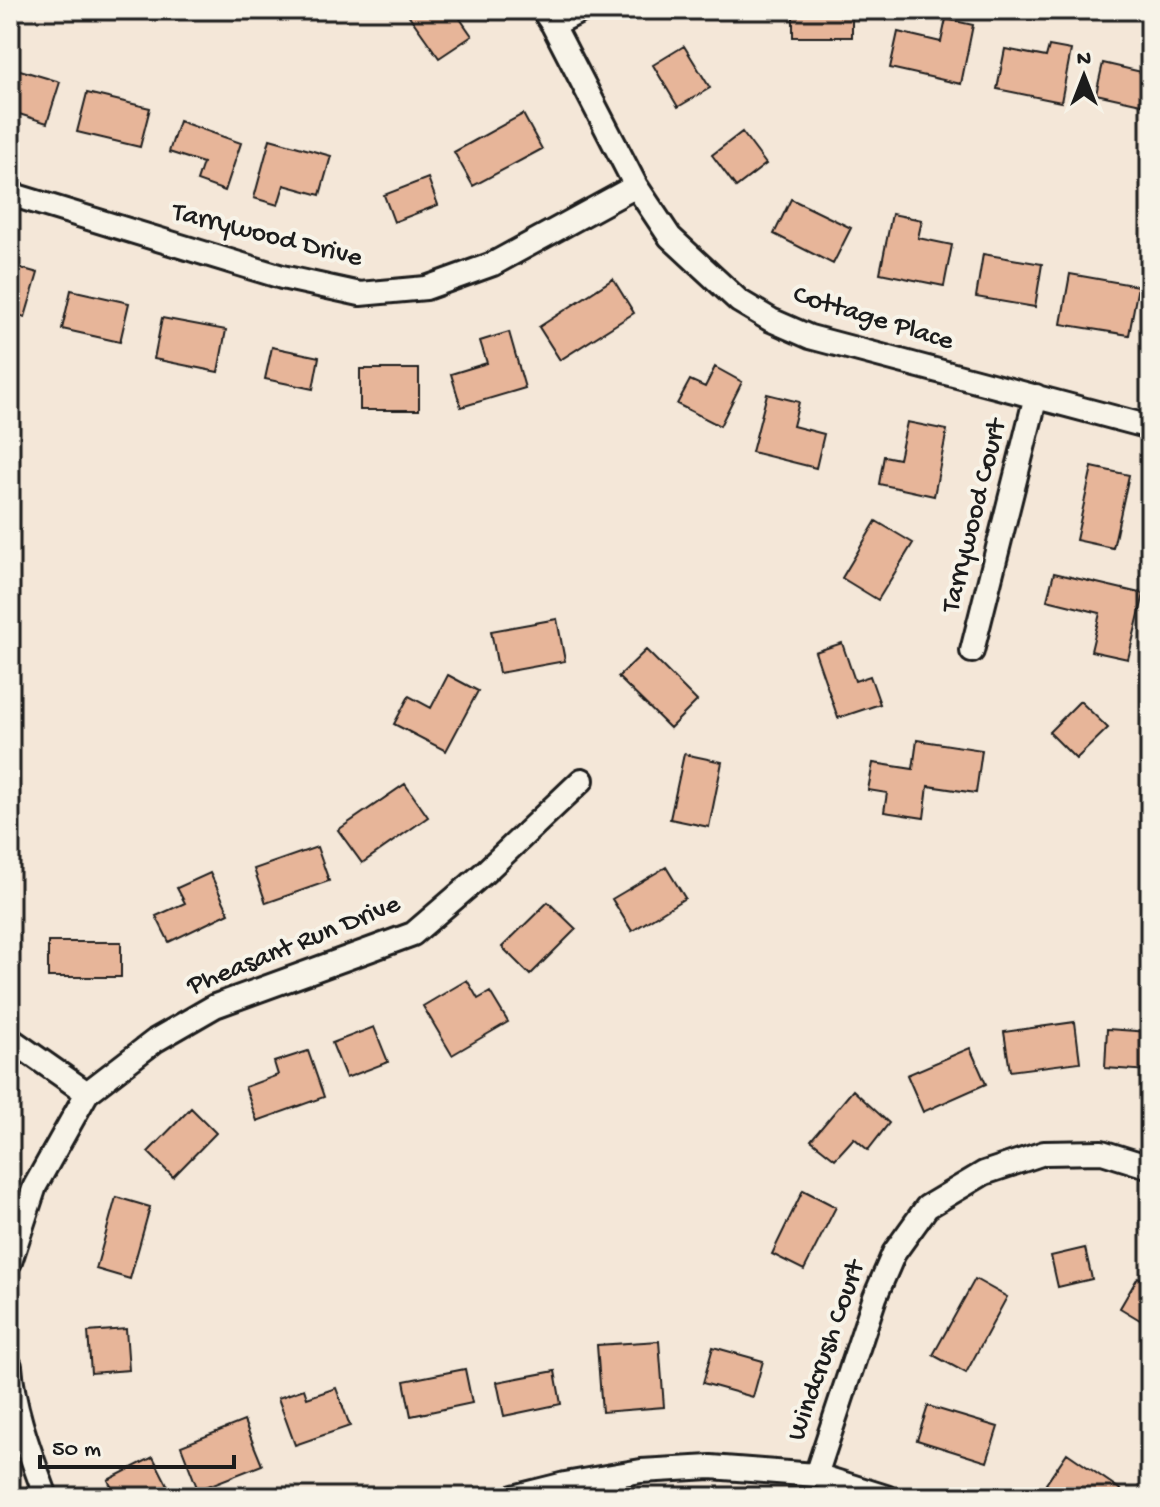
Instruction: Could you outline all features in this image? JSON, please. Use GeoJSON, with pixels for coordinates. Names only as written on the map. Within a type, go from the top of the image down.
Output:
{"type":"FeatureCollection","features":[{"type":"Feature","properties":{"kind":"street"},"geometry":{"type":"LineString","coordinates":[[548,18],[582,10]]}},
{"type":"Feature","properties":{"kind":"street","name":"Cottage Place"},"geometry":{"type":"LineString","coordinates":[[548,18],[636,186],[670,237],[739,301],[771,320],[810,337],[1150,427]]}},
{"type":"Feature","properties":{"kind":"street","name":"Tarrywood Drive"},"geometry":{"type":"LineString","coordinates":[[10,194],[282,277],[360,294],[426,288],[493,264],[636,186]]}},
{"type":"Feature","properties":{"kind":"street","name":"Tarrywood Court"},"geometry":{"type":"LineString","coordinates":[[972,651],[1036,396]]}},
{"type":"Feature","properties":{"kind":"street","name":"Pheasant Run Drive"},"geometry":{"type":"LineString","coordinates":[[10,1262],[35,1186],[87,1093],[156,1040],[215,1006],[413,934],[484,873],[582,780]]}},
{"type":"Feature","properties":{"kind":"street"},"geometry":{"type":"LineString","coordinates":[[10,1039],[87,1093]]}},
{"type":"Feature","properties":{"kind":"street","name":"Windcrush Court"},"geometry":{"type":"LineString","coordinates":[[816,1475],[875,1297],[894,1253],[927,1207],[984,1173],[1044,1153],[1102,1152],[1150,1167]]}},
{"type":"Feature","properties":{"kind":"street"},"geometry":{"type":"LineString","coordinates":[[10,1366],[29,1452],[46,1497]]}},
{"type":"Feature","properties":{"kind":"street"},"geometry":{"type":"LineString","coordinates":[[513,1497],[641,1471],[711,1467],[816,1475],[886,1497]]}},
{"type":"Feature","properties":{"kind":"building"},"geometry":{"type":"Polygon","coordinates":[[[405,10],[454,10],[472,36],[439,58],[405,10]]]}},
{"type":"Feature","properties":{"kind":"building"},"geometry":{"type":"Polygon","coordinates":[[[793,10],[852,10],[852,37],[793,37],[793,10]]]}},
{"type":"Feature","properties":{"kind":"building"},"geometry":{"type":"Polygon","coordinates":[[[946,19],[973,25],[961,84],[890,68],[898,32],[941,42],[946,19]]]}},
{"type":"Feature","properties":{"kind":"building"},"geometry":{"type":"Polygon","coordinates":[[[684,46],[710,88],[678,107],[653,65],[684,46]]]}},
{"type":"Feature","properties":{"kind":"building"},"geometry":{"type":"Polygon","coordinates":[[[1049,46],[1071,50],[1061,102],[997,89],[1005,49],[1046,57],[1049,46]]]}},
{"type":"Feature","properties":{"kind":"building"},"geometry":{"type":"Polygon","coordinates":[[[1103,63],[1150,74],[1150,106],[1096,94],[1103,63]]]}},
{"type":"Feature","properties":{"kind":"building"},"geometry":{"type":"Polygon","coordinates":[[[10,67],[60,82],[47,123],[10,111],[10,67]]]}},
{"type":"Feature","properties":{"kind":"building"},"geometry":{"type":"Polygon","coordinates":[[[87,93],[150,108],[140,147],[77,132],[87,93]]]}},
{"type":"Feature","properties":{"kind":"building"},"geometry":{"type":"Polygon","coordinates":[[[523,114],[542,149],[473,186],[454,152],[523,114]]]}},
{"type":"Feature","properties":{"kind":"building"},"geometry":{"type":"Polygon","coordinates":[[[179,121],[241,143],[225,191],[197,181],[203,163],[169,152],[179,121]]]}},
{"type":"Feature","properties":{"kind":"building"},"geometry":{"type":"Polygon","coordinates":[[[742,132],[766,164],[736,187],[712,155],[742,132]]]}},
{"type":"Feature","properties":{"kind":"building"},"geometry":{"type":"Polygon","coordinates":[[[270,139],[331,156],[320,195],[284,185],[278,205],[254,198],[270,139]]]}},
{"type":"Feature","properties":{"kind":"building"},"geometry":{"type":"Polygon","coordinates":[[[428,178],[438,205],[394,222],[384,195],[428,178]]]}},
{"type":"Feature","properties":{"kind":"building"},"geometry":{"type":"Polygon","coordinates":[[[791,199],[851,228],[833,264],[774,234],[791,199]]]}},
{"type":"Feature","properties":{"kind":"building"},"geometry":{"type":"Polygon","coordinates":[[[892,214],[922,220],[918,238],[952,245],[944,286],[880,273],[892,214]]]}},
{"type":"Feature","properties":{"kind":"building"},"geometry":{"type":"Polygon","coordinates":[[[983,254],[1042,264],[1035,307],[976,297],[983,254]]]}},
{"type":"Feature","properties":{"kind":"building"},"geometry":{"type":"Polygon","coordinates":[[[10,265],[38,273],[25,317],[10,313],[10,265]]]}},
{"type":"Feature","properties":{"kind":"building"},"geometry":{"type":"Polygon","coordinates":[[[1070,274],[1138,286],[1129,335],[1061,324],[1070,274]]]}},
{"type":"Feature","properties":{"kind":"building"},"geometry":{"type":"Polygon","coordinates":[[[613,279],[634,313],[560,360],[539,327],[613,279]]]}},
{"type":"Feature","properties":{"kind":"building"},"geometry":{"type":"Polygon","coordinates":[[[71,290],[129,303],[120,342],[62,329],[71,290]]]}},
{"type":"Feature","properties":{"kind":"building"},"geometry":{"type":"Polygon","coordinates":[[[162,318],[226,330],[218,372],[154,359],[162,318]]]}},
{"type":"Feature","properties":{"kind":"building"},"geometry":{"type":"Polygon","coordinates":[[[509,332],[525,388],[461,407],[451,374],[487,363],[480,341],[509,332]]]}},
{"type":"Feature","properties":{"kind":"building"},"geometry":{"type":"Polygon","coordinates":[[[272,347],[319,357],[313,389],[265,379],[272,347]]]}},
{"type":"Feature","properties":{"kind":"building"},"geometry":{"type":"Polygon","coordinates":[[[715,367],[742,382],[720,426],[677,404],[690,380],[705,387],[715,367]]]}},
{"type":"Feature","properties":{"kind":"building"},"geometry":{"type":"Polygon","coordinates":[[[360,369],[419,369],[419,410],[360,410],[360,369]]]}},
{"type":"Feature","properties":{"kind":"building"},"geometry":{"type":"Polygon","coordinates":[[[767,394],[799,402],[793,426],[824,434],[816,468],[752,452],[767,394]]]}},
{"type":"Feature","properties":{"kind":"building"},"geometry":{"type":"Polygon","coordinates":[[[907,422],[947,430],[934,496],[879,484],[884,456],[899,459],[907,422]]]}},
{"type":"Feature","properties":{"kind":"building"},"geometry":{"type":"Polygon","coordinates":[[[1092,467],[1129,475],[1113,548],[1076,540],[1092,467]]]}},
{"type":"Feature","properties":{"kind":"building"},"geometry":{"type":"Polygon","coordinates":[[[876,521],[913,543],[878,600],[842,578],[876,521]]]}},
{"type":"Feature","properties":{"kind":"building"},"geometry":{"type":"Polygon","coordinates":[[[1054,573],[1144,594],[1128,659],[1091,651],[1100,613],[1047,600],[1054,573]]]}},
{"type":"Feature","properties":{"kind":"building"},"geometry":{"type":"Polygon","coordinates":[[[557,619],[565,661],[499,673],[491,631],[557,619]]]}},
{"type":"Feature","properties":{"kind":"building"},"geometry":{"type":"Polygon","coordinates":[[[842,643],[855,681],[870,676],[880,704],[838,718],[815,652],[842,643]]]}},
{"type":"Feature","properties":{"kind":"building"},"geometry":{"type":"Polygon","coordinates":[[[646,650],[697,701],[670,728],[618,677],[646,650]]]}},
{"type":"Feature","properties":{"kind":"building"},"geometry":{"type":"Polygon","coordinates":[[[448,675],[478,691],[446,751],[394,724],[409,696],[431,708],[448,675]]]}},
{"type":"Feature","properties":{"kind":"building"},"geometry":{"type":"Polygon","coordinates":[[[1080,701],[1108,728],[1076,759],[1049,732],[1080,701]]]}},
{"type":"Feature","properties":{"kind":"building"},"geometry":{"type":"Polygon","coordinates":[[[917,740],[982,750],[976,793],[928,786],[924,818],[884,812],[887,793],[868,790],[873,763],[913,769],[917,740]]]}},
{"type":"Feature","properties":{"kind":"building"},"geometry":{"type":"Polygon","coordinates":[[[684,754],[722,762],[709,827],[670,819],[684,754]]]}},
{"type":"Feature","properties":{"kind":"building"},"geometry":{"type":"Polygon","coordinates":[[[405,784],[428,817],[362,863],[338,830],[405,784]]]}},
{"type":"Feature","properties":{"kind":"building"},"geometry":{"type":"Polygon","coordinates":[[[317,847],[329,881],[266,903],[254,869],[317,847]]]}},
{"type":"Feature","properties":{"kind":"building"},"geometry":{"type":"Polygon","coordinates":[[[666,867],[685,898],[632,931],[612,899],[666,867]]]}},
{"type":"Feature","properties":{"kind":"building"},"geometry":{"type":"Polygon","coordinates":[[[210,873],[229,913],[169,942],[156,916],[185,903],[177,888],[210,873]]]}},
{"type":"Feature","properties":{"kind":"building"},"geometry":{"type":"Polygon","coordinates":[[[548,902],[576,929],[530,975],[502,947],[548,902]]]}},
{"type":"Feature","properties":{"kind":"building"},"geometry":{"type":"Polygon","coordinates":[[[48,942],[121,942],[121,977],[48,977],[48,942]]]}},
{"type":"Feature","properties":{"kind":"building"},"geometry":{"type":"Polygon","coordinates":[[[467,980],[478,999],[490,992],[508,1022],[452,1055],[423,1006],[467,980]]]}},
{"type":"Feature","properties":{"kind":"building"},"geometry":{"type":"Polygon","coordinates":[[[1075,1022],[1080,1062],[1010,1071],[1004,1032],[1075,1022]]]}},
{"type":"Feature","properties":{"kind":"building"},"geometry":{"type":"Polygon","coordinates":[[[374,1027],[388,1062],[346,1078],[332,1043],[374,1027]]]}},
{"type":"Feature","properties":{"kind":"building"},"geometry":{"type":"Polygon","coordinates":[[[1107,1029],[1150,1032],[1150,1071],[1105,1068],[1107,1029]]]}},
{"type":"Feature","properties":{"kind":"building"},"geometry":{"type":"Polygon","coordinates":[[[970,1048],[986,1084],[923,1112],[907,1075],[970,1048]]]}},
{"type":"Feature","properties":{"kind":"building"},"geometry":{"type":"Polygon","coordinates":[[[308,1051],[324,1097],[257,1121],[245,1087],[278,1075],[274,1062],[308,1051]]]}},
{"type":"Feature","properties":{"kind":"building"},"geometry":{"type":"Polygon","coordinates":[[[853,1090],[889,1123],[868,1150],[854,1138],[835,1159],[811,1140],[853,1090]]]}},
{"type":"Feature","properties":{"kind":"building"},"geometry":{"type":"Polygon","coordinates":[[[191,1108],[216,1133],[173,1177],[148,1152],[191,1108]]]}},
{"type":"Feature","properties":{"kind":"building"},"geometry":{"type":"Polygon","coordinates":[[[803,1190],[836,1207],[804,1270],[772,1254],[803,1190]]]}},
{"type":"Feature","properties":{"kind":"building"},"geometry":{"type":"Polygon","coordinates":[[[116,1197],[150,1207],[130,1279],[96,1269],[116,1197]]]}},
{"type":"Feature","properties":{"kind":"building"},"geometry":{"type":"Polygon","coordinates":[[[1085,1248],[1092,1279],[1058,1287],[1051,1256],[1085,1248]]]}},
{"type":"Feature","properties":{"kind":"building"},"geometry":{"type":"Polygon","coordinates":[[[1138,1277],[1150,1284],[1150,1326],[1120,1308],[1138,1277]]]}},
{"type":"Feature","properties":{"kind":"building"},"geometry":{"type":"Polygon","coordinates":[[[975,1279],[1007,1297],[966,1373],[933,1355],[975,1279]]]}},
{"type":"Feature","properties":{"kind":"building"},"geometry":{"type":"Polygon","coordinates":[[[126,1329],[129,1370],[91,1373],[88,1332],[126,1329]]]}},
{"type":"Feature","properties":{"kind":"building"},"geometry":{"type":"Polygon","coordinates":[[[659,1341],[664,1407],[602,1412],[597,1345],[659,1341]]]}},
{"type":"Feature","properties":{"kind":"building"},"geometry":{"type":"Polygon","coordinates":[[[713,1347],[763,1361],[753,1397],[703,1383],[713,1347]]]}},
{"type":"Feature","properties":{"kind":"building"},"geometry":{"type":"Polygon","coordinates":[[[465,1369],[472,1403],[411,1416],[404,1381],[465,1369]]]}},
{"type":"Feature","properties":{"kind":"building"},"geometry":{"type":"Polygon","coordinates":[[[555,1371],[561,1404],[504,1416],[497,1382],[555,1371]]]}},
{"type":"Feature","properties":{"kind":"building"},"geometry":{"type":"Polygon","coordinates":[[[336,1388],[350,1426],[295,1445],[278,1398],[304,1389],[307,1398],[336,1388]]]}},
{"type":"Feature","properties":{"kind":"building"},"geometry":{"type":"Polygon","coordinates":[[[928,1406],[998,1427],[987,1462],[917,1440],[928,1406]]]}},
{"type":"Feature","properties":{"kind":"building"},"geometry":{"type":"Polygon","coordinates":[[[244,1421],[262,1465],[198,1490],[181,1446],[244,1421]]]}},
{"type":"Feature","properties":{"kind":"building"},"geometry":{"type":"Polygon","coordinates":[[[1067,1453],[1121,1490],[1116,1497],[1065,1497],[1046,1484],[1067,1453]]]}},
{"type":"Feature","properties":{"kind":"building"},"geometry":{"type":"Polygon","coordinates":[[[153,1457],[171,1492],[161,1497],[116,1497],[108,1480],[153,1457]]]}}]}
